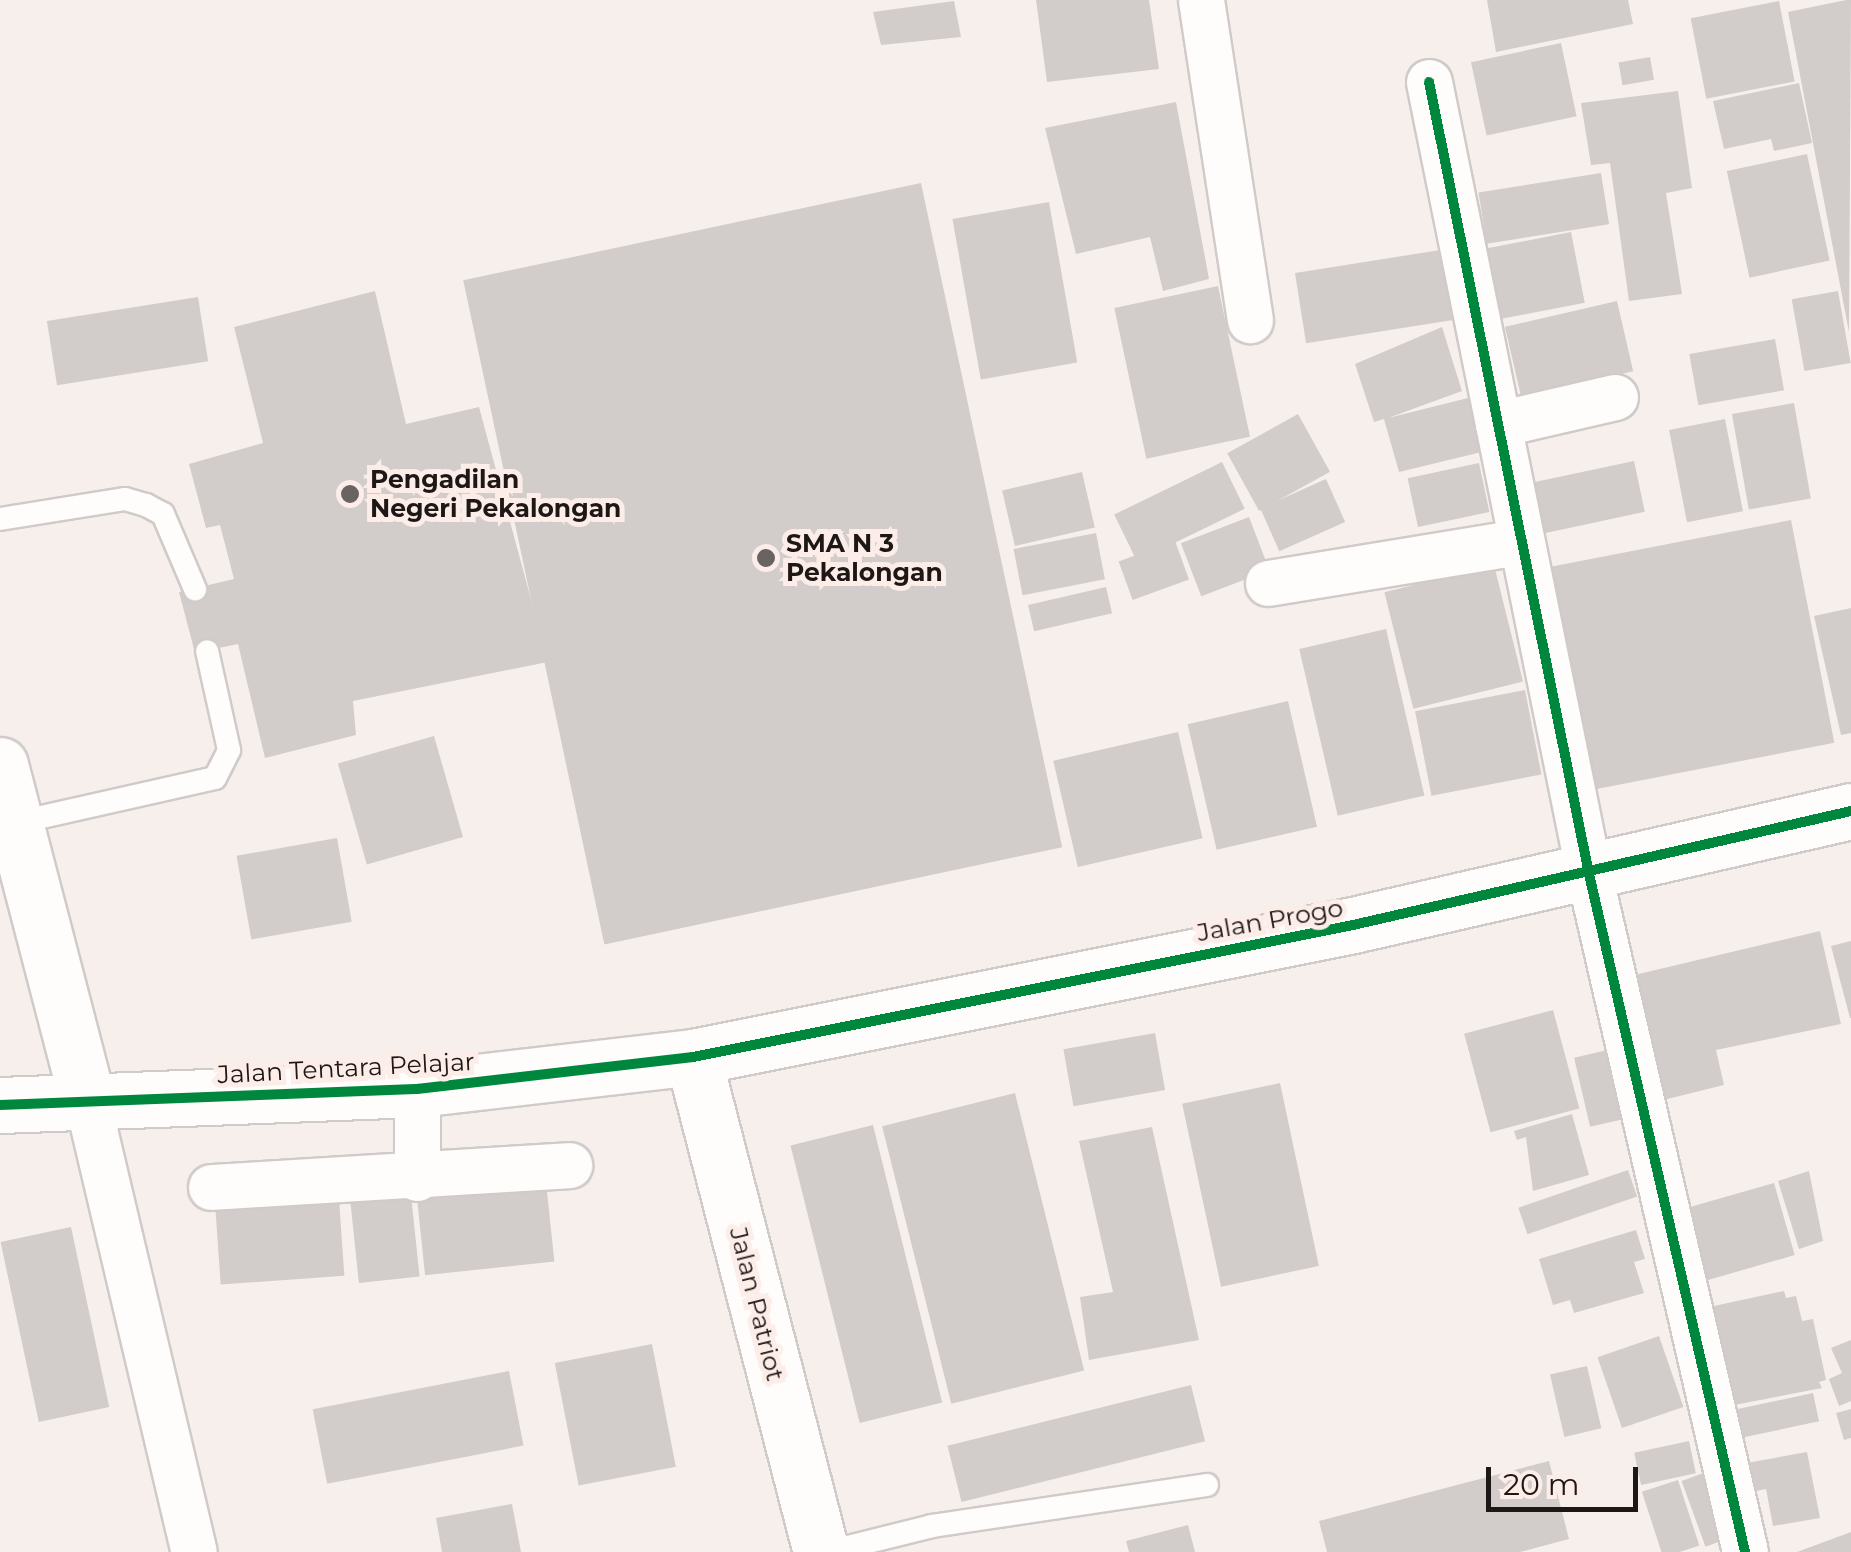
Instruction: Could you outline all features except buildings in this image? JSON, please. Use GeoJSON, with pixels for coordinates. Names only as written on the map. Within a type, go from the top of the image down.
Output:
{"type":"FeatureCollection","features":[{"type":"Feature","properties":{"kind":"street"},"geometry":{"type":"LineString","coordinates":[[1201,0],[1250,320]]}},
{"type":"Feature","properties":{"kind":"street"},"geometry":{"type":"LineString","coordinates":[[1429,82],[1518,542],[1589,874],[1746,1552]]}},
{"type":"Feature","properties":{"kind":"street"},"geometry":{"type":"LineString","coordinates":[[1498,424],[1614,397]]}},
{"type":"Feature","properties":{"kind":"street"},"geometry":{"type":"LineString","coordinates":[[1268,583],[1518,542]]}},
{"type":"Feature","properties":{"kind":"street"},"geometry":{"type":"LineString","coordinates":[[0,765],[88,1100],[194,1552]]}},
{"type":"Feature","properties":{"kind":"street","name":"Jalan Progo"},"geometry":{"type":"LineString","coordinates":[[693,1056],[1589,874],[1851,811]]}},
{"type":"Feature","properties":{"kind":"street","name":"Jalan Tentara Pelajar"},"geometry":{"type":"LineString","coordinates":[[0,1104],[417,1089],[693,1056]]}},
{"type":"Feature","properties":{"kind":"street","name":"Jalan Patriot"},"geometry":{"type":"LineString","coordinates":[[693,1056],[825,1552]]}},
{"type":"Feature","properties":{"kind":"street"},"geometry":{"type":"LineString","coordinates":[[417,1089],[417,1178]]}},
{"type":"Feature","properties":{"kind":"street"},"geometry":{"type":"LineString","coordinates":[[212,1187],[417,1178],[569,1166]]}},
{"type":"Feature","properties":{"kind":"lane"},"geometry":{"type":"LineString","coordinates":[[0,519],[125,499],[146,505],[163,514],[195,588]]}},
{"type":"Feature","properties":{"kind":"lane"},"geometry":{"type":"LineString","coordinates":[[15,824],[215,778],[229,750],[207,651]]}},
{"type":"Feature","properties":{"kind":"lane"},"geometry":{"type":"LineString","coordinates":[[825,1552],[932,1526],[1207,1485]]}},
{"type":"Feature","properties":{"kind":"cycle path"},"geometry":{"type":"LineString","coordinates":[[1429,82],[1589,874],[1745,1552]]}},
{"type":"Feature","properties":{"kind":"cycle path"},"geometry":{"type":"LineString","coordinates":[[0,1105],[417,1089],[693,1057],[1353,925],[1851,811]]}},
{"type":"Feature","properties":{"kind":"place","name":"Pengadilan Negeri Pekalongan"},"geometry":{"type":"Point","coordinates":[350,494]}},
{"type":"Feature","properties":{"kind":"place","name":"SMA N 3 Pekalongan"},"geometry":{"type":"Point","coordinates":[766,558]}}]}
